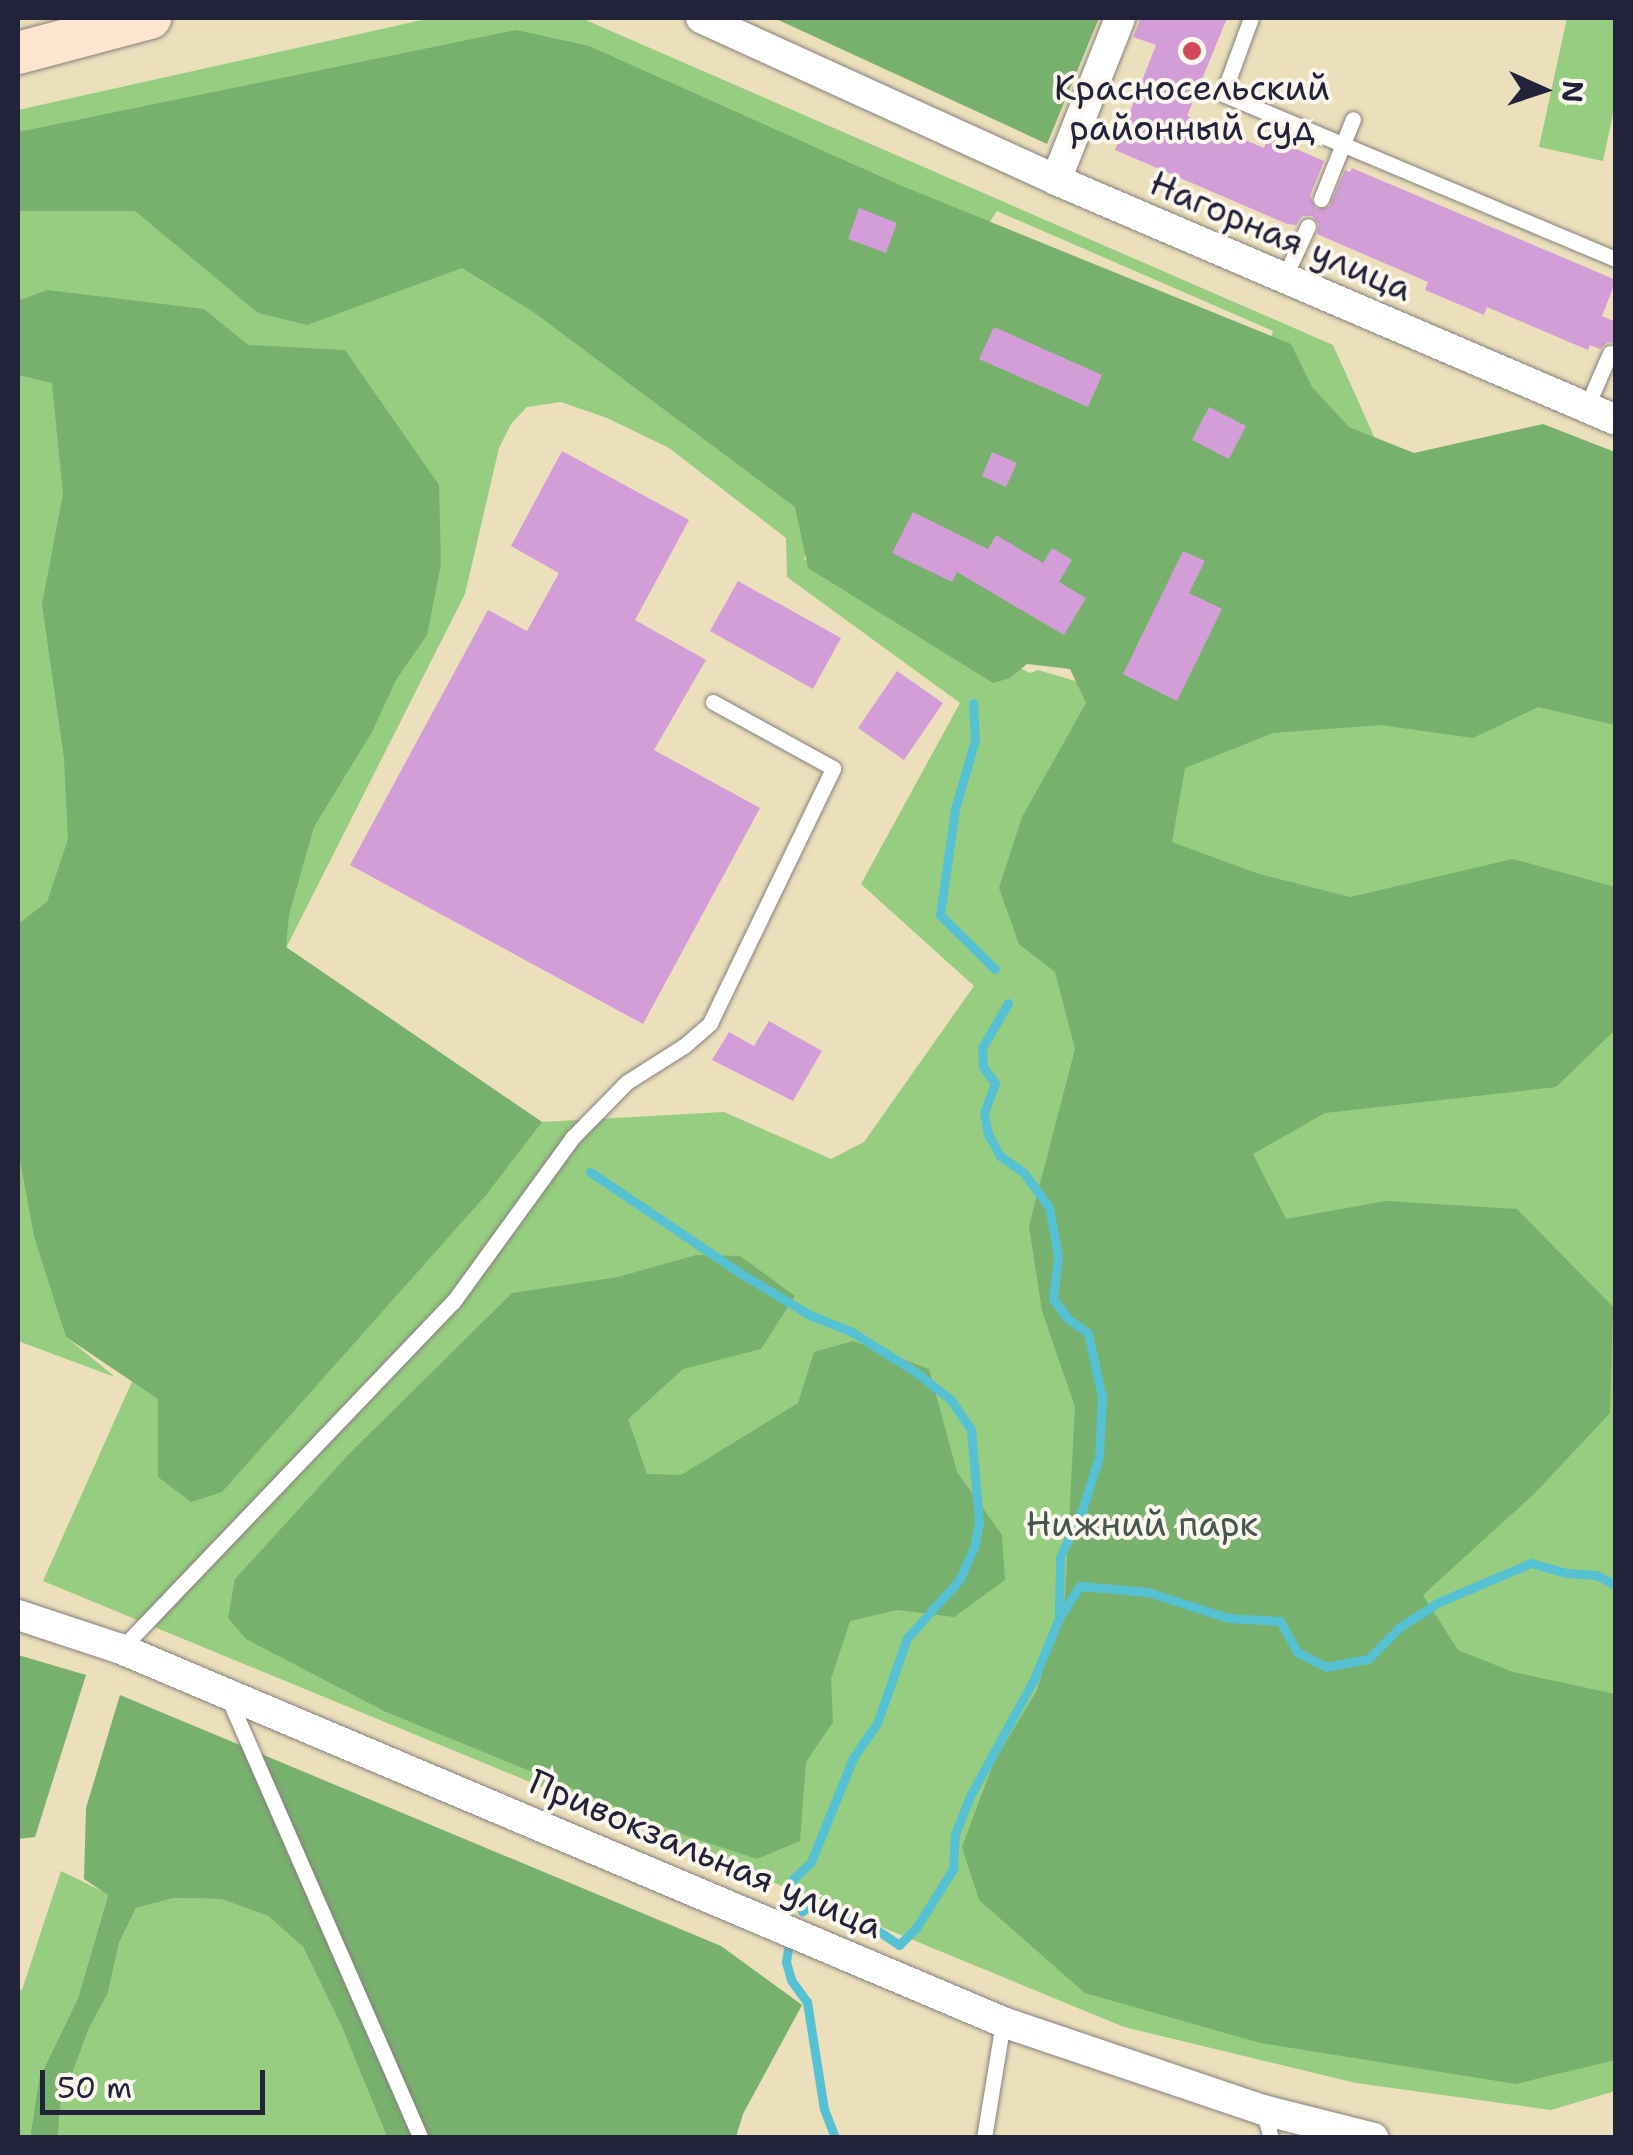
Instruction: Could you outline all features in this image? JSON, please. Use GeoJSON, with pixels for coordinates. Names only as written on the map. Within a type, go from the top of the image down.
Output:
{"type":"FeatureCollection","features":[{"type":"Feature","properties":{"kind":"main road"},"geometry":{"type":"LineString","coordinates":[[18,53],[150,18]]}},
{"type":"Feature","properties":{"kind":"street","name":"Нагорная улица"},"geometry":{"type":"LineString","coordinates":[[700,18],[1056,180],[1616,420]]}},
{"type":"Feature","properties":{"kind":"street"},"geometry":{"type":"LineString","coordinates":[[1056,180],[1120,18]]}},
{"type":"Feature","properties":{"kind":"street","name":"Привокзальная улица"},"geometry":{"type":"LineString","coordinates":[[18,1615],[120,1650],[1003,2022],[1267,2124],[1374,2138]]}},
{"type":"Feature","properties":{"kind":"lane"},"geometry":{"type":"LineString","coordinates":[[1251,18],[1222,94],[1616,259]]}},
{"type":"Feature","properties":{"kind":"lane"},"geometry":{"type":"LineString","coordinates":[[1320,199],[1353,119]]}},
{"type":"Feature","properties":{"kind":"lane"},"geometry":{"type":"LineString","coordinates":[[1284,278],[1308,226]]}},
{"type":"Feature","properties":{"kind":"lane"},"geometry":{"type":"LineString","coordinates":[[1586,408],[1610,353]]}},
{"type":"Feature","properties":{"kind":"lane"},"geometry":{"type":"LineString","coordinates":[[120,1650],[453,1302],[572,1138],[627,1082],[684,1046],[710,1023],[834,768],[713,702]]}},
{"type":"Feature","properties":{"kind":"lane"},"geometry":{"type":"LineString","coordinates":[[227,1694],[422,2138]]}},
{"type":"Feature","properties":{"kind":"lane"},"geometry":{"type":"LineString","coordinates":[[984,2138],[1003,2022]]}},
{"type":"Feature","properties":{"kind":"green space","name":"Нижний парк"},"geometry":{"type":"Polygon","coordinates":[[[431,18],[581,18],[1333,345],[1381,452],[1615,487],[1615,2091],[1551,2110],[1356,2083],[1124,2027],[43,1581],[147,1348],[18,1087],[18,110],[431,18]],[[997,211],[924,320],[818,522],[804,559],[1030,673],[1038,670],[1116,693],[1211,519],[1273,331],[997,211]],[[561,402],[527,407],[511,424],[499,448],[465,594],[286,948],[542,1122],[724,1112],[831,1159],[864,1142],[974,986],[861,884],[960,703],[787,577],[786,538],[669,448],[607,418],[561,402]]]}},
{"type":"Feature","properties":{"kind":"green space"},"geometry":{"type":"Polygon","coordinates":[[[774,18],[1099,18],[1047,144],[774,18]]]}},
{"type":"Feature","properties":{"kind":"green space"},"geometry":{"type":"Polygon","coordinates":[[[1567,18],[1615,18],[1615,104],[1603,161],[1539,147],[1567,18]]]}},
{"type":"Feature","properties":{"kind":"green space"},"geometry":{"type":"Polygon","coordinates":[[[516,30],[589,46],[902,186],[1291,344],[1312,387],[1349,427],[1414,453],[1543,424],[1615,452],[1615,725],[1538,707],[1473,738],[1381,725],[1273,733],[1185,768],[1172,842],[1259,874],[1350,897],[1513,859],[1615,887],[1615,1030],[1556,1087],[1325,1113],[1253,1154],[1286,1219],[1386,1201],[1517,1209],[1613,1307],[1610,1413],[1535,1493],[1423,1595],[1458,1650],[1513,1672],[1615,1694],[1615,2060],[1516,2084],[1260,2043],[1085,1993],[979,1900],[962,1847],[994,1762],[1037,1690],[1065,1597],[1075,1407],[1042,1311],[1029,1226],[1075,1049],[1055,972],[1019,944],[999,888],[1022,817],[1086,703],[1070,669],[1027,664],[1010,678],[993,683],[808,568],[795,507],[532,311],[462,268],[307,325],[258,313],[135,211],[18,211],[18,132],[516,30]]]}},
{"type":"Feature","properties":{"kind":"green space"},"geometry":{"type":"Polygon","coordinates":[[[47,290],[204,309],[248,345],[345,350],[439,485],[441,564],[427,635],[396,680],[372,732],[314,827],[289,915],[286,947],[542,1122],[486,1195],[222,1492],[191,1502],[158,1477],[158,1399],[66,1337],[34,1236],[18,1149],[18,924],[47,902],[68,839],[64,758],[42,604],[63,494],[52,383],[18,375],[18,301],[47,290]]]}},
{"type":"Feature","properties":{"kind":"green space"},"geometry":{"type":"Polygon","coordinates":[[[18,1148],[66,1337],[115,1377],[18,1341],[18,1148]]]}},
{"type":"Feature","properties":{"kind":"green space"},"geometry":{"type":"Polygon","coordinates":[[[696,1255],[740,1256],[795,1296],[761,1349],[683,1369],[628,1419],[647,1474],[681,1475],[798,1403],[814,1352],[853,1341],[929,1369],[957,1472],[1002,1535],[1005,1580],[954,1617],[897,1610],[850,1621],[831,1679],[833,1722],[806,1762],[800,1841],[757,1859],[690,1837],[384,1711],[246,1639],[228,1618],[235,1579],[348,1455],[512,1293],[618,1277],[696,1255]]]}},
{"type":"Feature","properties":{"kind":"green space"},"geometry":{"type":"Polygon","coordinates":[[[18,1655],[86,1675],[35,1837],[18,1839],[18,1655]]]}},
{"type":"Feature","properties":{"kind":"green space"},"geometry":{"type":"Polygon","coordinates":[[[120,1695],[721,1946],[802,2005],[743,2114],[736,2137],[387,2137],[341,2025],[303,1947],[268,1916],[221,1899],[174,1898],[136,1908],[119,1943],[108,1993],[89,2028],[60,2107],[58,2137],[30,2138],[39,2079],[78,1998],[108,1895],[84,1879],[86,1808],[120,1695]]]}},
{"type":"Feature","properties":{"kind":"green space"},"geometry":{"type":"Polygon","coordinates":[[[61,1871],[108,1894],[78,1998],[39,2079],[30,2137],[18,2137],[18,1989],[22,1990],[61,1871]]]}},
{"type":"Feature","properties":{"kind":"green space"},"geometry":{"type":"Polygon","coordinates":[[[174,1898],[221,1899],[268,1916],[303,1947],[341,2025],[387,2137],[58,2138],[60,2107],[89,2028],[108,1993],[119,1943],[136,1908],[174,1898]]]}},
{"type":"Feature","properties":{"kind":"building"},"geometry":{"type":"Polygon","coordinates":[[[1141,18],[1227,18],[1187,116],[1264,148],[1268,137],[1324,161],[1310,196],[1316,209],[1329,207],[1345,170],[1350,172],[1352,168],[1616,280],[1602,316],[1616,322],[1616,343],[1608,342],[1600,349],[1590,345],[1588,350],[1487,307],[1484,315],[1425,290],[1428,282],[1317,234],[1319,224],[1312,216],[1302,216],[1296,225],[1287,224],[1115,150],[1156,45],[1133,37],[1141,18]]]}},
{"type":"Feature","properties":{"kind":"building"},"geometry":{"type":"Polygon","coordinates":[[[859,208],[897,223],[886,253],[848,239],[859,208]]]}},
{"type":"Feature","properties":{"kind":"building"},"geometry":{"type":"Polygon","coordinates":[[[994,327],[1102,375],[1088,407],[979,359],[994,327]]]}},
{"type":"Feature","properties":{"kind":"building"},"geometry":{"type":"Polygon","coordinates":[[[1209,407],[1246,426],[1229,459],[1192,440],[1209,407]]]}},
{"type":"Feature","properties":{"kind":"building"},"geometry":{"type":"Polygon","coordinates":[[[562,451],[689,520],[635,620],[706,660],[654,750],[760,808],[643,1024],[350,865],[488,610],[527,631],[559,573],[511,546],[562,451]]]}},
{"type":"Feature","properties":{"kind":"building"},"geometry":{"type":"Polygon","coordinates":[[[992,452],[1017,463],[1006,487],[982,476],[992,452]]]}},
{"type":"Feature","properties":{"kind":"building"},"geometry":{"type":"Polygon","coordinates":[[[913,512],[988,549],[996,535],[1043,563],[1052,548],[1072,560],[1059,582],[1086,598],[1064,635],[957,572],[952,582],[892,553],[913,512]]]}},
{"type":"Feature","properties":{"kind":"building"},"geometry":{"type":"Polygon","coordinates":[[[1183,551],[1205,561],[1189,593],[1222,609],[1177,701],[1123,674],[1183,551]]]}},
{"type":"Feature","properties":{"kind":"building"},"geometry":{"type":"Polygon","coordinates":[[[738,581],[841,638],[813,689],[710,631],[738,581]]]}},
{"type":"Feature","properties":{"kind":"building"},"geometry":{"type":"Polygon","coordinates":[[[897,671],[943,703],[904,760],[858,728],[897,671]]]}},
{"type":"Feature","properties":{"kind":"building"},"geometry":{"type":"Polygon","coordinates":[[[769,1021],[822,1051],[793,1101],[712,1060],[729,1032],[754,1046],[769,1021]]]}},
{"type":"Feature","properties":{"kind":"waterway"},"geometry":{"type":"LineString","coordinates":[[973,703],[975,740],[955,809],[940,915],[995,969]]}},
{"type":"Feature","properties":{"kind":"waterway"},"geometry":{"type":"LineString","coordinates":[[1008,1003],[982,1048],[983,1067],[995,1083],[984,1113],[988,1134],[1000,1156],[1024,1173],[1049,1207],[1058,1256],[1053,1299],[1069,1320],[1088,1333],[1102,1397],[1099,1457],[1082,1510],[1060,1557],[1059,1617]]}},
{"type":"Feature","properties":{"kind":"waterway"},"geometry":{"type":"LineString","coordinates":[[590,1172],[745,1276],[810,1315],[852,1332],[917,1373],[951,1400],[971,1430],[979,1522],[974,1547],[960,1579],[907,1638],[877,1723],[853,1758],[811,1862],[792,1880],[802,1911],[814,1904],[874,1928],[899,1945],[916,1928],[953,1869],[955,1834],[970,1796],[1034,1679],[1059,1618],[1080,1586],[1148,1592],[1228,1618],[1280,1621],[1297,1652],[1326,1667],[1368,1659],[1400,1627],[1439,1602],[1531,1563],[1566,1573],[1596,1575],[1616,1585]]}},
{"type":"Feature","properties":{"kind":"waterway"},"geometry":{"type":"LineString","coordinates":[[788,1949],[786,1962],[791,1980],[807,2002],[824,2109],[835,2138]]}},
{"type":"Feature","properties":{"kind":"place","name":"Красносельский районный суд"},"geometry":{"type":"Point","coordinates":[1192,51]}}]}
